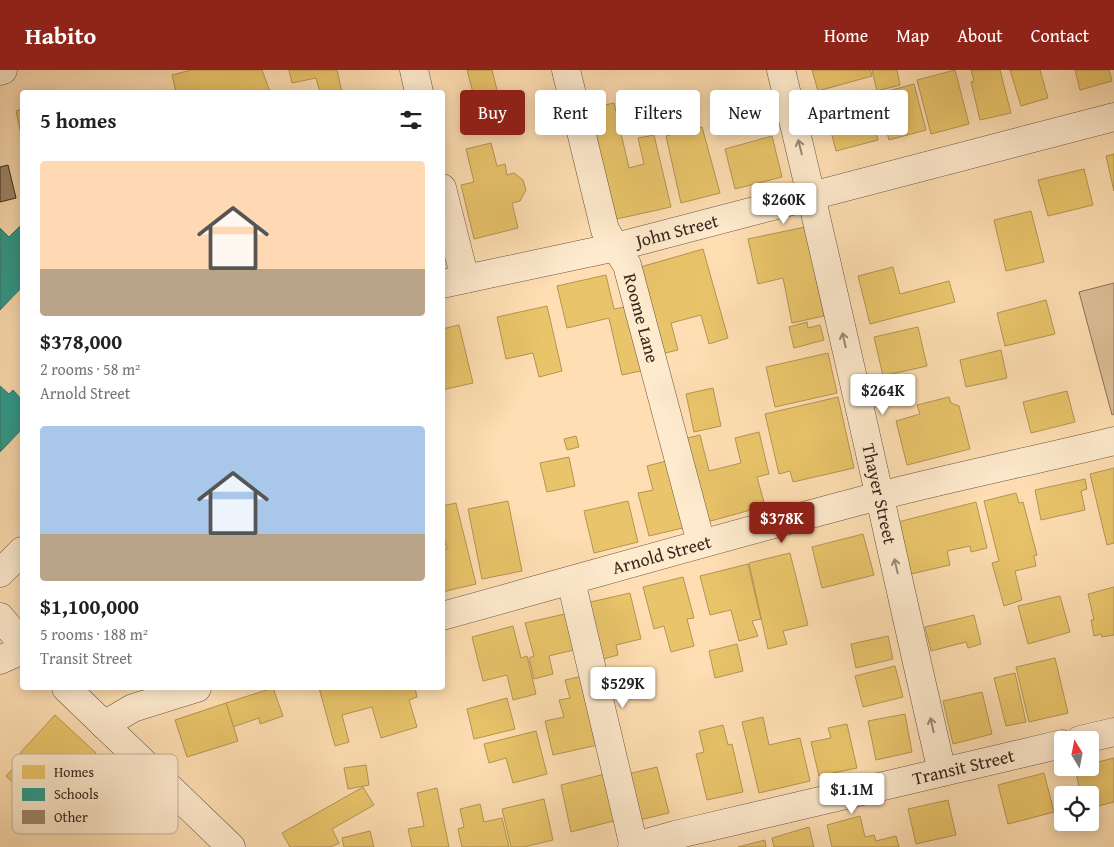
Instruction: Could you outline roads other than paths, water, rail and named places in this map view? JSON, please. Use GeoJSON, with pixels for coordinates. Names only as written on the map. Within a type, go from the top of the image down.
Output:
{"type":"FeatureCollection","features":[{"type":"Feature","properties":{"kind":"street"},"geometry":{"type":"LineString","coordinates":[[414,70],[419,90]]}},
{"type":"Feature","properties":{"kind":"street","name":"Roome Lane"},"geometry":{"type":"LineString","coordinates":[[566,70],[604,230],[627,264],[701,543]]}},
{"type":"Feature","properties":{"kind":"street","name":"Thayer Street"},"geometry":{"type":"LineString","coordinates":[[781,70],[813,196],[834,298],[942,772]]}},
{"type":"Feature","properties":{"kind":"street","name":"John Street"},"geometry":{"type":"LineString","coordinates":[[454,282],[616,247],[1114,117]]}},
{"type":"Feature","properties":{"kind":"street"},"geometry":{"type":"LineString","coordinates":[[445,212],[454,282]]}},
{"type":"Feature","properties":{"kind":"street","name":"Arnold Street"},"geometry":{"type":"LineString","coordinates":[[445,615],[701,543],[880,496],[1114,441]]}},
{"type":"Feature","properties":{"kind":"street"},"geometry":{"type":"LineString","coordinates":[[0,572],[20,553]]}},
{"type":"Feature","properties":{"kind":"street"},"geometry":{"type":"LineString","coordinates":[[571,581],[633,847]]}},
{"type":"Feature","properties":{"kind":"street"},"geometry":{"type":"LineString","coordinates":[[0,617],[20,641]]}},
{"type":"Feature","properties":{"kind":"street"},"geometry":{"type":"LineString","coordinates":[[0,660],[20,651]]}},
{"type":"Feature","properties":{"kind":"street"},"geometry":{"type":"LineString","coordinates":[[68,690],[134,754]]}},
{"type":"Feature","properties":{"kind":"street"},"geometry":{"type":"LineString","coordinates":[[104,725],[133,708],[191,690]]}},
{"type":"Feature","properties":{"kind":"street"},"geometry":{"type":"LineString","coordinates":[[1099,736],[1114,732]]}},
{"type":"Feature","properties":{"kind":"street","name":"Transit Street"},"geometry":{"type":"LineString","coordinates":[[633,847],[675,835],[1054,746]]}},
{"type":"Feature","properties":{"kind":"street"},"geometry":{"type":"LineString","coordinates":[[178,796],[231,847]]}}]}
